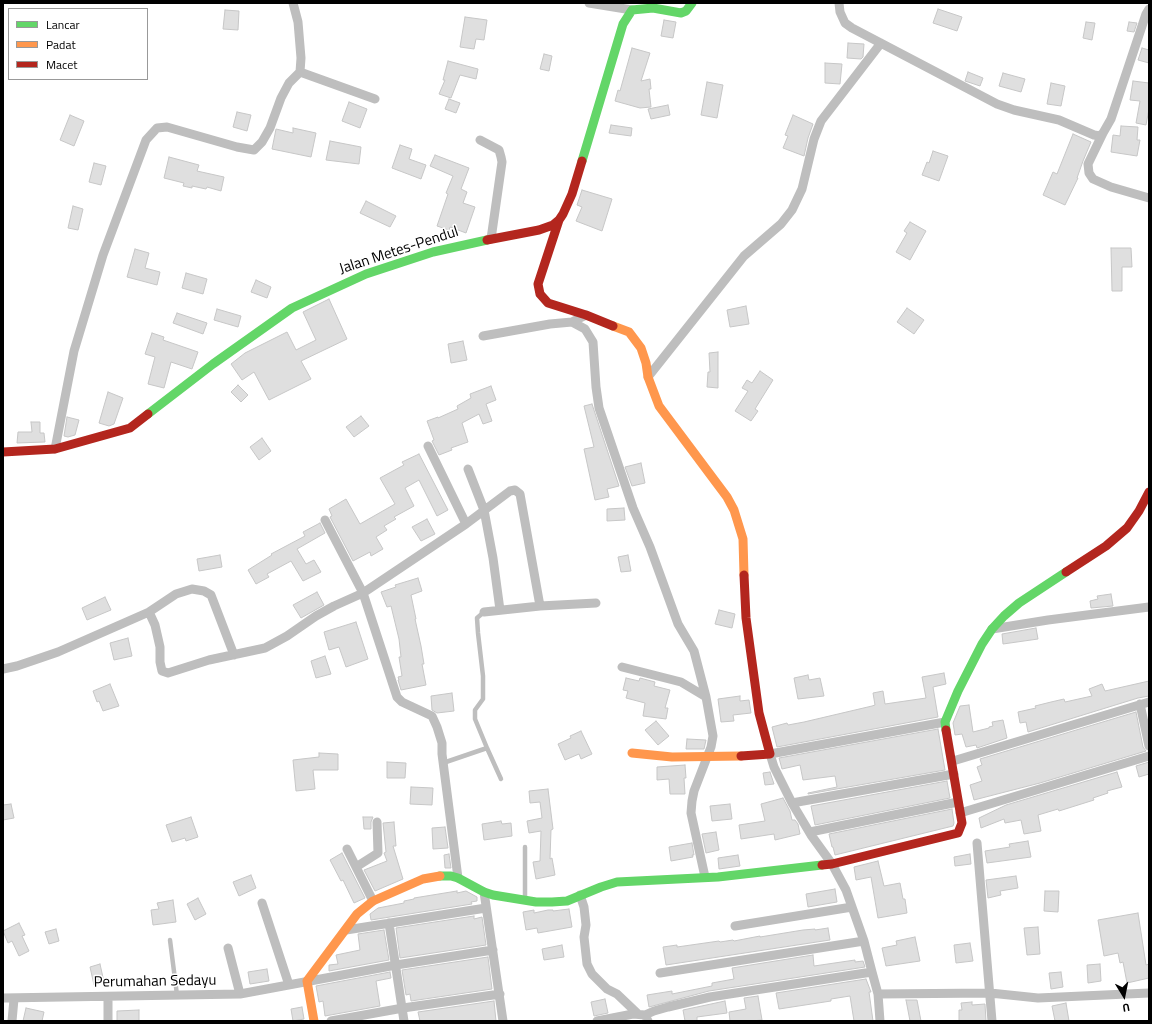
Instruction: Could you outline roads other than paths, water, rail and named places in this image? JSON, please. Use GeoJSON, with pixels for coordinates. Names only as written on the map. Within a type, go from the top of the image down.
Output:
{"type":"FeatureCollection","features":[{"type":"Feature","properties":{"kind":"street"},"geometry":{"type":"LineString","coordinates":[[54,449],[74,351],[103,255],[146,140],[157,128],[167,127],[237,147],[254,150],[262,142],[270,128],[281,98],[289,82],[300,72],[301,58],[298,22],[292,3]]}},
{"type":"Feature","properties":{"kind":"street"},"geometry":{"type":"LineString","coordinates":[[589,3],[632,10],[653,8],[681,13],[686,12],[692,3]]}},
{"type":"Feature","properties":{"kind":"street"},"geometry":{"type":"LineString","coordinates":[[839,3],[840,12],[845,23],[1002,107],[1059,120],[1094,135],[1100,136],[1102,133]]}},
{"type":"Feature","properties":{"kind":"street"},"geometry":{"type":"LineString","coordinates":[[1149,9],[1146,14],[1111,119],[1102,133],[1088,164],[1089,173],[1093,180],[1149,198]]}},
{"type":"Feature","properties":{"kind":"street"},"geometry":{"type":"LineString","coordinates":[[632,10],[623,24],[572,194],[567,208],[559,220],[538,284],[538,290],[548,303],[586,315],[629,332],[641,348],[646,363],[648,377],[659,406],[727,497],[734,510],[740,526],[744,554],[747,630],[759,712],[770,754],[774,767],[792,803],[832,864],[846,890],[864,941],[878,994],[880,1021]]}},
{"type":"Feature","properties":{"kind":"street"},"geometry":{"type":"LineString","coordinates":[[648,377],[744,256],[781,224],[792,210],[802,189],[814,139],[822,121],[881,43]]}},
{"type":"Feature","properties":{"kind":"street"},"geometry":{"type":"LineString","coordinates":[[300,72],[375,99]]}},
{"type":"Feature","properties":{"kind":"street"},"geometry":{"type":"LineString","coordinates":[[480,140],[493,145],[499,150],[502,162],[491,239]]}},
{"type":"Feature","properties":{"kind":"street","name":"Jalan Metes-Pendul"},"geometry":{"type":"LineString","coordinates":[[3,452],[54,449],[130,428],[268,324],[292,308],[329,290],[366,274],[433,252],[545,228],[559,220]]}},
{"type":"Feature","properties":{"kind":"street"},"geometry":{"type":"LineString","coordinates":[[483,336],[550,324],[572,322],[586,315]]}},
{"type":"Feature","properties":{"kind":"street"},"geometry":{"type":"LineString","coordinates":[[572,322],[585,329],[593,342],[599,408],[633,508],[650,547],[678,624],[694,651],[706,697],[713,736],[708,757],[694,790],[691,813],[705,877]]}},
{"type":"Feature","properties":{"kind":"street"},"geometry":{"type":"LineString","coordinates":[[428,446],[466,524]]}},
{"type":"Feature","properties":{"kind":"street"},"geometry":{"type":"LineString","coordinates":[[468,469],[484,510],[494,558],[500,610]]}},
{"type":"Feature","properties":{"kind":"street"},"geometry":{"type":"LineString","coordinates":[[149,612],[155,625],[160,647],[160,662],[162,671],[168,673],[208,660],[265,648],[334,606],[363,594],[466,524],[510,491],[515,490],[520,494],[540,606]]}},
{"type":"Feature","properties":{"kind":"street"},"geometry":{"type":"LineString","coordinates":[[314,1021],[307,981],[357,914],[373,901],[423,879],[442,876],[458,878],[484,892],[509,898],[525,899],[536,902],[568,901],[601,886],[617,882],[750,874],[832,864],[955,834],[962,827],[953,761],[945,722],[958,691],[982,644],[992,629],[1019,603],[1111,541],[1127,528],[1139,511],[1149,492]]}},
{"type":"Feature","properties":{"kind":"street"},"geometry":{"type":"LineString","coordinates":[[325,520],[363,594],[397,697],[402,702],[432,716],[437,727],[442,744],[443,763],[458,878]]}},
{"type":"Feature","properties":{"kind":"street"},"geometry":{"type":"LineString","coordinates":[[3,669],[17,666],[58,652],[149,612],[176,594],[192,589],[204,591],[211,595],[234,655]]}},
{"type":"Feature","properties":{"kind":"street"},"geometry":{"type":"LineString","coordinates":[[484,612],[540,606],[596,603]]}},
{"type":"Feature","properties":{"kind":"street"},"geometry":{"type":"LineString","coordinates":[[992,629],[1149,607]]}},
{"type":"Feature","properties":{"kind":"street"},"geometry":{"type":"LineString","coordinates":[[622,667],[681,682],[706,697]]}},
{"type":"Feature","properties":{"kind":"street"},"geometry":{"type":"LineString","coordinates":[[953,761],[1145,703],[1149,746]]}},
{"type":"Feature","properties":{"kind":"street"},"geometry":{"type":"LineString","coordinates":[[632,753],[672,757],[732,757],[770,754],[945,722]]}},
{"type":"Feature","properties":{"kind":"street"},"geometry":{"type":"LineString","coordinates":[[960,813],[1149,756]]}},
{"type":"Feature","properties":{"kind":"street"},"geometry":{"type":"LineString","coordinates":[[792,803],[954,774]]}},
{"type":"Feature","properties":{"kind":"street"},"geometry":{"type":"LineString","coordinates":[[810,832],[958,802]]}},
{"type":"Feature","properties":{"kind":"street"},"geometry":{"type":"LineString","coordinates":[[356,867],[378,853],[377,822]]}},
{"type":"Feature","properties":{"kind":"street"},"geometry":{"type":"LineString","coordinates":[[977,843],[992,1021]]}},
{"type":"Feature","properties":{"kind":"street"},"geometry":{"type":"LineString","coordinates":[[347,849],[373,901]]}},
{"type":"Feature","properties":{"kind":"street"},"geometry":{"type":"LineString","coordinates":[[484,892],[503,1021]]}},
{"type":"Feature","properties":{"kind":"street"},"geometry":{"type":"LineString","coordinates":[[580,896],[584,907],[586,925],[584,937],[587,964],[592,974],[607,989],[617,994],[644,1017]]}},
{"type":"Feature","properties":{"kind":"street"},"geometry":{"type":"LineString","coordinates":[[262,903],[289,985]]}},
{"type":"Feature","properties":{"kind":"street"},"geometry":{"type":"LineString","coordinates":[[735,926],[852,907]]}},
{"type":"Feature","properties":{"kind":"street"},"geometry":{"type":"LineString","coordinates":[[346,930],[486,908]]}},
{"type":"Feature","properties":{"kind":"street"},"geometry":{"type":"LineString","coordinates":[[388,923],[404,1021]]}},
{"type":"Feature","properties":{"kind":"street"},"geometry":{"type":"LineString","coordinates":[[660,973],[864,941]]}},
{"type":"Feature","properties":{"kind":"street"},"geometry":{"type":"LineString","coordinates":[[228,948],[240,994]]}},
{"type":"Feature","properties":{"kind":"street","name":"Perumahan Sedayu"},"geometry":{"type":"LineString","coordinates":[[3,998],[240,994],[396,965],[493,950]]}},
{"type":"Feature","properties":{"kind":"street"},"geometry":{"type":"LineString","coordinates":[[597,1021],[626,1015],[644,1017],[654,1011],[710,997],[872,972]]}},
{"type":"Feature","properties":{"kind":"street"},"geometry":{"type":"LineString","coordinates":[[878,994],[990,993],[1038,998],[1149,993]]}},
{"type":"Feature","properties":{"kind":"street"},"geometry":{"type":"LineString","coordinates":[[331,1021],[403,1008],[500,994]]}},
{"type":"Feature","properties":{"kind":"street"},"geometry":{"type":"LineString","coordinates":[[108,997],[108,1021]]}},
{"type":"Feature","properties":{"kind":"street"},"geometry":{"type":"LineString","coordinates":[[12,1021],[14,999]]}},
{"type":"Feature","properties":{"kind":"lane"},"geometry":{"type":"LineString","coordinates":[[484,612],[477,618],[483,676],[483,699],[475,710],[475,719],[501,780]]}},
{"type":"Feature","properties":{"kind":"lane"},"geometry":{"type":"LineString","coordinates":[[443,763],[487,748]]}},
{"type":"Feature","properties":{"kind":"lane"},"geometry":{"type":"LineString","coordinates":[[525,847],[525,899]]}},
{"type":"Feature","properties":{"kind":"lane"},"geometry":{"type":"LineString","coordinates":[[170,940],[177,996]]}}]}
